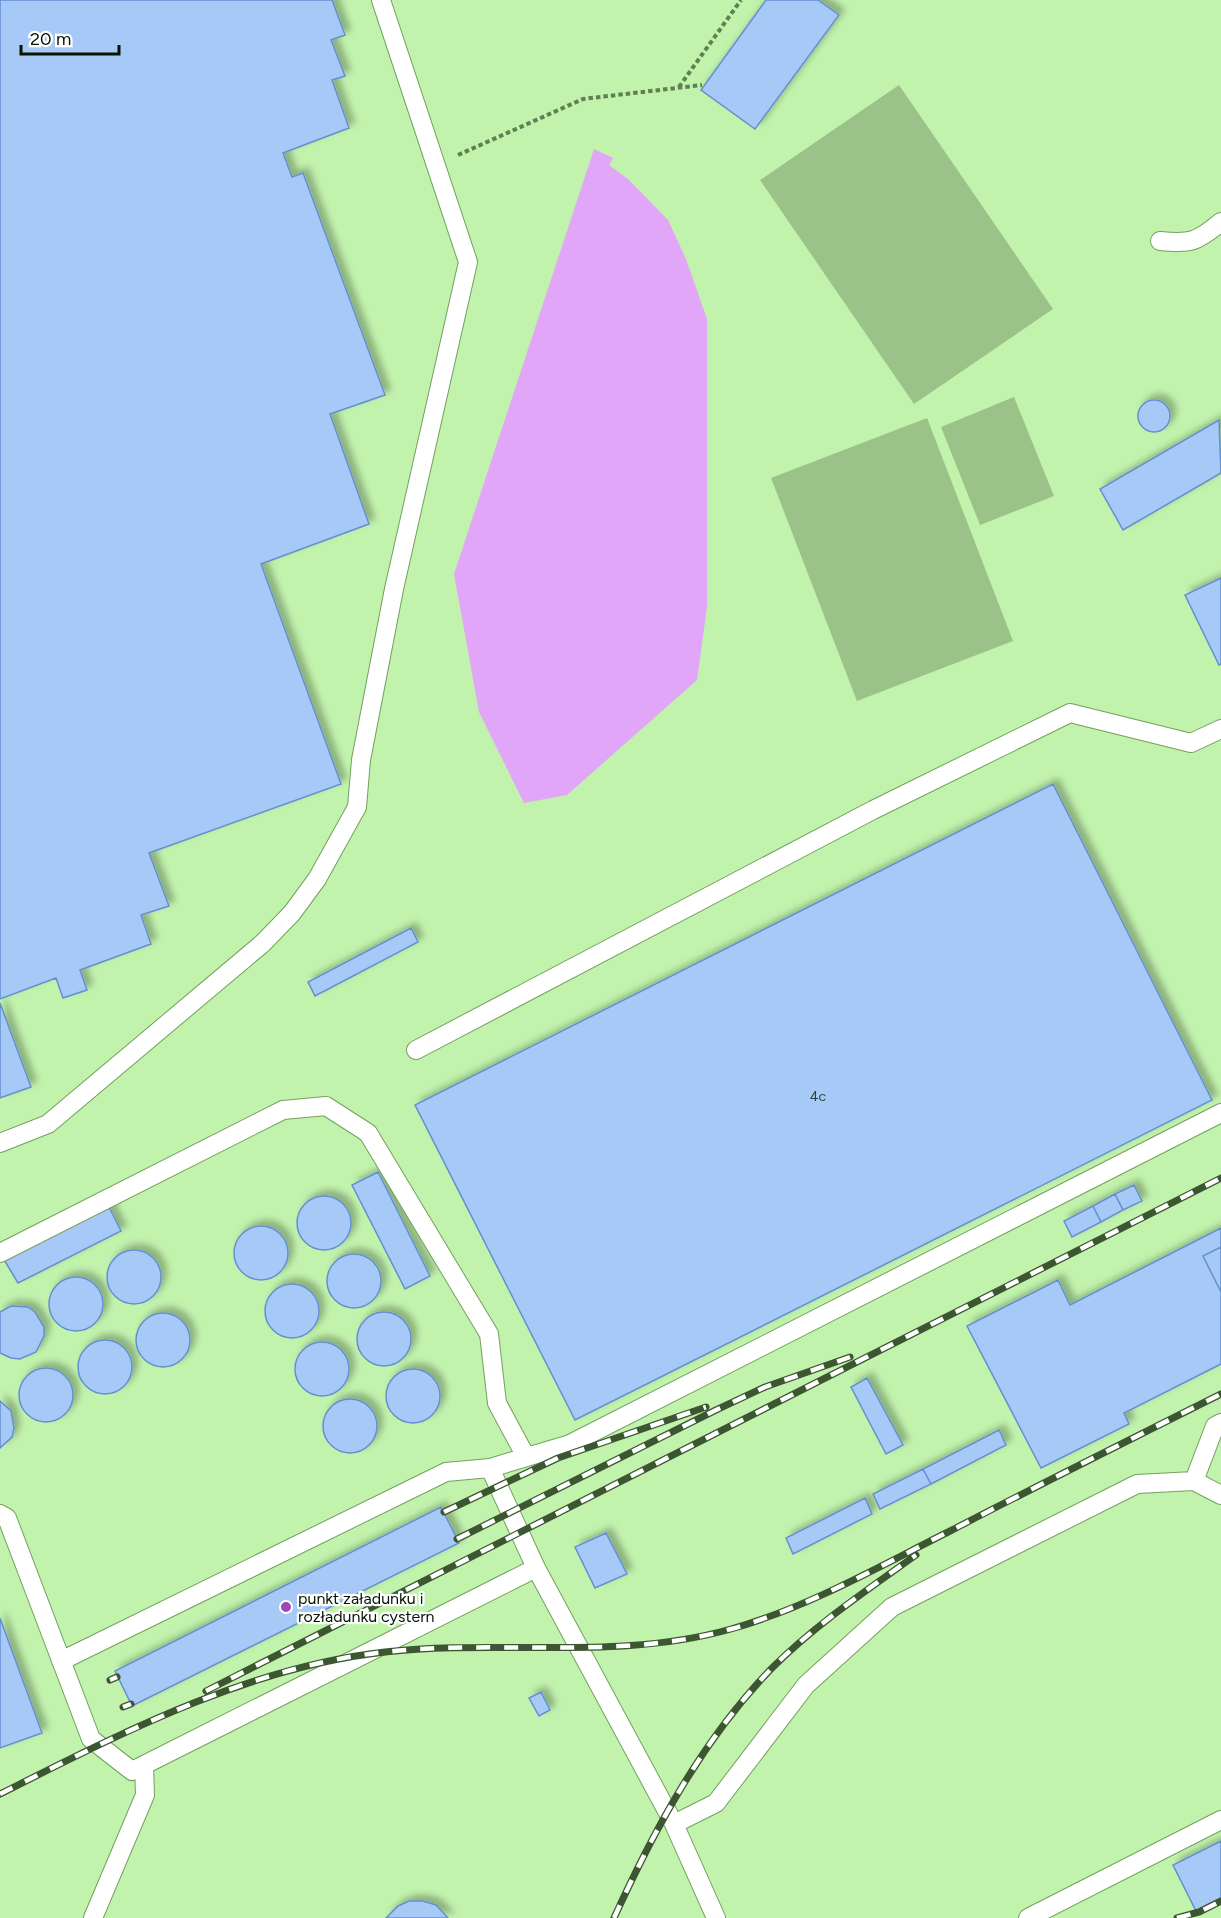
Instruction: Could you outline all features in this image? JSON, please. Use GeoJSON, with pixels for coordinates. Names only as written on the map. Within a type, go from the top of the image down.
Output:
{"type":"FeatureCollection","features":[{"type":"Feature","properties":{"kind":"lane"},"geometry":{"type":"LineString","coordinates":[[0,1143],[48,1124],[263,943],[292,913],[317,879],[357,807],[361,760],[394,589],[468,262],[381,0]]}},
{"type":"Feature","properties":{"kind":"lane"},"geometry":{"type":"LineString","coordinates":[[1160,241],[1181,243],[1201,239],[1221,222]]}},
{"type":"Feature","properties":{"kind":"lane"},"geometry":{"type":"LineString","coordinates":[[416,1050],[873,810],[1070,713],[1191,743],[1221,729]]}},
{"type":"Feature","properties":{"kind":"lane"},"geometry":{"type":"LineString","coordinates":[[0,1253],[283,1110],[326,1106],[368,1133],[489,1334],[497,1402],[526,1457]]}},
{"type":"Feature","properties":{"kind":"lane"},"geometry":{"type":"LineString","coordinates":[[61,1661],[446,1472],[490,1468],[570,1444],[1221,1113]]}},
{"type":"Feature","properties":{"kind":"lane"},"geometry":{"type":"LineString","coordinates":[[1194,1481],[1215,1425],[1221,1423]]}},
{"type":"Feature","properties":{"kind":"lane"},"geometry":{"type":"LineString","coordinates":[[490,1468],[536,1568],[674,1824],[716,1918]]}},
{"type":"Feature","properties":{"kind":"lane"},"geometry":{"type":"LineString","coordinates":[[674,1824],[716,1803],[806,1685],[892,1607],[1137,1484],[1194,1481],[1221,1495]]}},
{"type":"Feature","properties":{"kind":"lane"},"geometry":{"type":"LineString","coordinates":[[0,1514],[7,1518],[91,1739],[132,1771],[536,1568]]}},
{"type":"Feature","properties":{"kind":"lane"},"geometry":{"type":"LineString","coordinates":[[93,1918],[145,1795],[144,1765]]}},
{"type":"Feature","properties":{"kind":"lane"},"geometry":{"type":"LineString","coordinates":[[1028,1918],[1221,1820]]}},
{"type":"Feature","properties":{"kind":"path"},"geometry":{"type":"LineString","coordinates":[[679,88],[741,0]]}},
{"type":"Feature","properties":{"kind":"path"},"geometry":{"type":"LineString","coordinates":[[435,165],[583,99],[702,85]]}},
{"type":"Feature","properties":{"kind":"green space"},"geometry":{"type":"Polygon","coordinates":[[[899,85],[1053,309],[914,404],[760,180],[899,85]]]}},
{"type":"Feature","properties":{"kind":"green space"},"geometry":{"type":"Polygon","coordinates":[[[1014,397],[1054,496],[980,525],[941,427],[1014,397]]]}},
{"type":"Feature","properties":{"kind":"green space"},"geometry":{"type":"Polygon","coordinates":[[[927,418],[1013,641],[857,701],[771,478],[927,418]]]}},
{"type":"Feature","properties":{"kind":"shaded area"},"geometry":{"type":"Polygon","coordinates":[[[594,149],[613,158],[609,165],[628,179],[668,220],[686,259],[707,319],[707,607],[697,680],[567,795],[524,803],[479,712],[454,574],[594,149]]]}},
{"type":"Feature","properties":{"kind":"building"},"geometry":{"type":"Polygon","coordinates":[[[0,0],[332,0],[345,35],[331,40],[345,76],[332,80],[349,128],[283,153],[292,177],[303,173],[385,395],[330,414],[369,524],[261,564],[341,784],[149,853],[169,906],[141,915],[151,944],[80,970],[87,990],[63,998],[56,978],[0,999],[0,0]]]}},
{"type":"Feature","properties":{"kind":"building"},"geometry":{"type":"Polygon","coordinates":[[[766,0],[818,0],[839,15],[755,129],[701,90],[766,0]]]}},
{"type":"Feature","properties":{"kind":"building"},"geometry":{"type":"Polygon","coordinates":[[[1154,400],[1165,405],[1170,416],[1165,427],[1154,432],[1143,427],[1138,416],[1143,405],[1154,400]]]}},
{"type":"Feature","properties":{"kind":"building"},"geometry":{"type":"Polygon","coordinates":[[[1219,420],[1221,473],[1123,530],[1100,489],[1219,420]]]}},
{"type":"Feature","properties":{"kind":"building"},"geometry":{"type":"Polygon","coordinates":[[[1221,578],[1221,664],[1219,665],[1185,595],[1221,578]]]}},
{"type":"Feature","properties":{"kind":"building"},"geometry":{"type":"Polygon","coordinates":[[[1053,784],[1212,1100],[575,1420],[415,1105],[1053,784]]]}},
{"type":"Feature","properties":{"kind":"building"},"geometry":{"type":"Polygon","coordinates":[[[411,928],[418,942],[315,996],[308,982],[411,928]]]}},
{"type":"Feature","properties":{"kind":"building"},"geometry":{"type":"Polygon","coordinates":[[[0,1003],[31,1087],[0,1098],[0,1003]]]}},
{"type":"Feature","properties":{"kind":"building"},"geometry":{"type":"Polygon","coordinates":[[[378,1172],[430,1276],[405,1289],[352,1185],[378,1172]]]}},
{"type":"Feature","properties":{"kind":"building"},"geometry":{"type":"Polygon","coordinates":[[[1134,1185],[1142,1201],[1123,1210],[1115,1194],[1134,1185]]]}},
{"type":"Feature","properties":{"kind":"building"},"geometry":{"type":"Polygon","coordinates":[[[1115,1194],[1123,1210],[1101,1222],[1093,1206],[1115,1194]]]}},
{"type":"Feature","properties":{"kind":"building"},"geometry":{"type":"Polygon","coordinates":[[[324,1196],[334,1198],[343,1204],[349,1213],[351,1223],[349,1233],[343,1242],[334,1248],[324,1250],[314,1248],[305,1242],[299,1233],[297,1223],[299,1213],[305,1204],[314,1198],[324,1196]]]}},
{"type":"Feature","properties":{"kind":"building"},"geometry":{"type":"Polygon","coordinates":[[[108,1205],[121,1231],[18,1283],[3,1258],[108,1205]]]}},
{"type":"Feature","properties":{"kind":"building"},"geometry":{"type":"Polygon","coordinates":[[[1093,1206],[1101,1222],[1072,1237],[1064,1221],[1093,1206]]]}},
{"type":"Feature","properties":{"kind":"building"},"geometry":{"type":"Polygon","coordinates":[[[261,1226],[271,1228],[280,1234],[286,1243],[288,1253],[286,1263],[280,1272],[271,1278],[261,1280],[251,1278],[242,1272],[236,1263],[234,1253],[236,1243],[242,1234],[251,1228],[261,1226]]]}},
{"type":"Feature","properties":{"kind":"building"},"geometry":{"type":"Polygon","coordinates":[[[1221,1228],[1221,1247],[1203,1256],[1221,1292],[1221,1364],[1124,1413],[1129,1424],[1041,1468],[967,1326],[1058,1280],[1070,1305],[1221,1228]]]}},
{"type":"Feature","properties":{"kind":"building"},"geometry":{"type":"Polygon","coordinates":[[[1221,1247],[1221,1292],[1203,1256],[1221,1247]]]}},
{"type":"Feature","properties":{"kind":"building"},"geometry":{"type":"Polygon","coordinates":[[[134,1250],[144,1252],[153,1258],[159,1267],[161,1277],[159,1287],[153,1296],[144,1302],[134,1304],[124,1302],[115,1296],[109,1287],[107,1277],[109,1267],[115,1258],[124,1252],[134,1250]]]}},
{"type":"Feature","properties":{"kind":"building"},"geometry":{"type":"Polygon","coordinates":[[[354,1254],[364,1256],[373,1262],[379,1271],[381,1281],[379,1291],[373,1300],[364,1306],[354,1308],[344,1306],[335,1300],[329,1291],[327,1281],[329,1271],[335,1262],[344,1256],[354,1254]]]}},
{"type":"Feature","properties":{"kind":"building"},"geometry":{"type":"Polygon","coordinates":[[[76,1277],[86,1279],[95,1285],[101,1294],[103,1304],[101,1314],[95,1323],[86,1329],[76,1331],[66,1329],[57,1323],[51,1314],[49,1304],[51,1294],[57,1285],[66,1279],[76,1277]]]}},
{"type":"Feature","properties":{"kind":"building"},"geometry":{"type":"Polygon","coordinates":[[[292,1284],[302,1286],[311,1292],[317,1301],[319,1311],[317,1321],[311,1330],[302,1336],[292,1338],[282,1336],[273,1330],[267,1321],[265,1311],[267,1301],[273,1292],[282,1286],[292,1284]]]}},
{"type":"Feature","properties":{"kind":"building"},"geometry":{"type":"Polygon","coordinates":[[[11,1306],[28,1307],[35,1312],[44,1327],[44,1336],[36,1352],[20,1359],[0,1353],[0,1312],[11,1306]]]}},
{"type":"Feature","properties":{"kind":"building"},"geometry":{"type":"Polygon","coordinates":[[[384,1312],[394,1314],[403,1320],[409,1329],[411,1339],[409,1349],[403,1358],[394,1364],[384,1366],[374,1364],[365,1358],[359,1349],[357,1339],[359,1329],[365,1320],[374,1314],[384,1312]]]}},
{"type":"Feature","properties":{"kind":"building"},"geometry":{"type":"Polygon","coordinates":[[[163,1313],[173,1315],[182,1321],[188,1330],[190,1340],[188,1350],[182,1359],[173,1365],[163,1367],[153,1365],[144,1359],[138,1350],[136,1340],[138,1330],[144,1321],[153,1315],[163,1313]]]}},
{"type":"Feature","properties":{"kind":"building"},"geometry":{"type":"Polygon","coordinates":[[[105,1340],[115,1342],[124,1348],[130,1357],[132,1367],[130,1377],[124,1386],[115,1392],[105,1394],[95,1392],[86,1386],[80,1377],[78,1367],[80,1357],[86,1348],[95,1342],[105,1340]]]}},
{"type":"Feature","properties":{"kind":"building"},"geometry":{"type":"Polygon","coordinates":[[[322,1342],[332,1344],[341,1350],[347,1359],[349,1369],[347,1379],[341,1388],[332,1394],[322,1396],[312,1394],[303,1388],[297,1379],[295,1369],[297,1359],[303,1350],[312,1344],[322,1342]]]}},
{"type":"Feature","properties":{"kind":"building"},"geometry":{"type":"Polygon","coordinates":[[[46,1368],[56,1370],[65,1376],[71,1385],[73,1395],[71,1405],[65,1414],[56,1420],[46,1422],[36,1420],[27,1414],[21,1405],[19,1395],[21,1385],[27,1376],[36,1370],[46,1368]]]}},
{"type":"Feature","properties":{"kind":"building"},"geometry":{"type":"Polygon","coordinates":[[[413,1369],[423,1371],[432,1377],[438,1386],[440,1396],[438,1406],[432,1415],[423,1421],[413,1423],[403,1421],[394,1415],[388,1406],[386,1396],[388,1386],[394,1377],[403,1371],[413,1369]]]}},
{"type":"Feature","properties":{"kind":"building"},"geometry":{"type":"Polygon","coordinates":[[[867,1378],[903,1445],[886,1454],[851,1387],[867,1378]]]}},
{"type":"Feature","properties":{"kind":"building"},"geometry":{"type":"Polygon","coordinates":[[[350,1399],[360,1401],[369,1407],[375,1416],[377,1426],[375,1436],[369,1445],[360,1451],[350,1453],[340,1451],[331,1445],[325,1436],[323,1426],[325,1416],[331,1407],[340,1401],[350,1399]]]}},
{"type":"Feature","properties":{"kind":"building"},"geometry":{"type":"Polygon","coordinates":[[[0,1401],[11,1411],[14,1428],[12,1437],[0,1448],[0,1401]]]}},
{"type":"Feature","properties":{"kind":"building"},"geometry":{"type":"Polygon","coordinates":[[[999,1430],[1006,1445],[931,1484],[923,1469],[999,1430]]]}},
{"type":"Feature","properties":{"kind":"building"},"geometry":{"type":"Polygon","coordinates":[[[923,1469],[931,1484],[880,1509],[873,1494],[923,1469]]]}},
{"type":"Feature","properties":{"kind":"building"},"geometry":{"type":"Polygon","coordinates":[[[865,1498],[872,1514],[793,1554],[786,1538],[865,1498]]]}},
{"type":"Feature","properties":{"kind":"building","name":"punkt załadunku i rozładunku cystern"},"geometry":{"type":"Polygon","coordinates":[[[441,1507],[459,1543],[132,1706],[115,1671],[441,1507]]]}},
{"type":"Feature","properties":{"kind":"building"},"geometry":{"type":"Polygon","coordinates":[[[606,1533],[627,1574],[595,1588],[575,1547],[606,1533]]]}},
{"type":"Feature","properties":{"kind":"building"},"geometry":{"type":"Polygon","coordinates":[[[0,1618],[42,1733],[0,1748],[0,1618]]]}},
{"type":"Feature","properties":{"kind":"building"},"geometry":{"type":"Polygon","coordinates":[[[541,1692],[550,1710],[539,1716],[529,1698],[541,1692]]]}},
{"type":"Feature","properties":{"kind":"building"},"geometry":{"type":"Polygon","coordinates":[[[1221,1841],[1221,1899],[1196,1911],[1173,1865],[1221,1841]]]}},
{"type":"Feature","properties":{"kind":"building"},"geometry":{"type":"Polygon","coordinates":[[[409,1901],[423,1901],[436,1905],[448,1918],[386,1918],[398,1906],[409,1901]]]}},
{"type":"Feature","properties":{"kind":"railway"},"geometry":{"type":"LineString","coordinates":[[206,1691],[1221,1178]]}},
{"type":"Feature","properties":{"kind":"railway"},"geometry":{"type":"LineString","coordinates":[[457,1539],[765,1387],[850,1357]]}},
{"type":"Feature","properties":{"kind":"railway"},"geometry":{"type":"LineString","coordinates":[[0,1794],[92,1748],[187,1706],[235,1687],[334,1660],[385,1652],[428,1649],[559,1648],[645,1644],[688,1639],[760,1620],[844,1585],[1221,1394]]}},
{"type":"Feature","properties":{"kind":"railway"},"geometry":{"type":"LineString","coordinates":[[444,1512],[558,1458],[706,1407]]}},
{"type":"Feature","properties":{"kind":"railway"},"geometry":{"type":"LineString","coordinates":[[614,1918],[646,1851],[682,1786],[724,1724],[747,1695],[806,1637],[916,1555]]}},
{"type":"Feature","properties":{"kind":"railway"},"geometry":{"type":"LineString","coordinates":[[110,1680],[117,1677]]}},
{"type":"Feature","properties":{"kind":"railway"},"geometry":{"type":"LineString","coordinates":[[123,1707],[131,1704]]}},
{"type":"Feature","properties":{"kind":"railway"},"geometry":{"type":"LineString","coordinates":[[1177,1918],[1199,1912],[1221,1901]]}},
{"type":"Feature","properties":{"kind":"place","name":"punkt załadunku i rozładunku cystern"},"geometry":{"type":"Point","coordinates":[286,1607]}}]}
